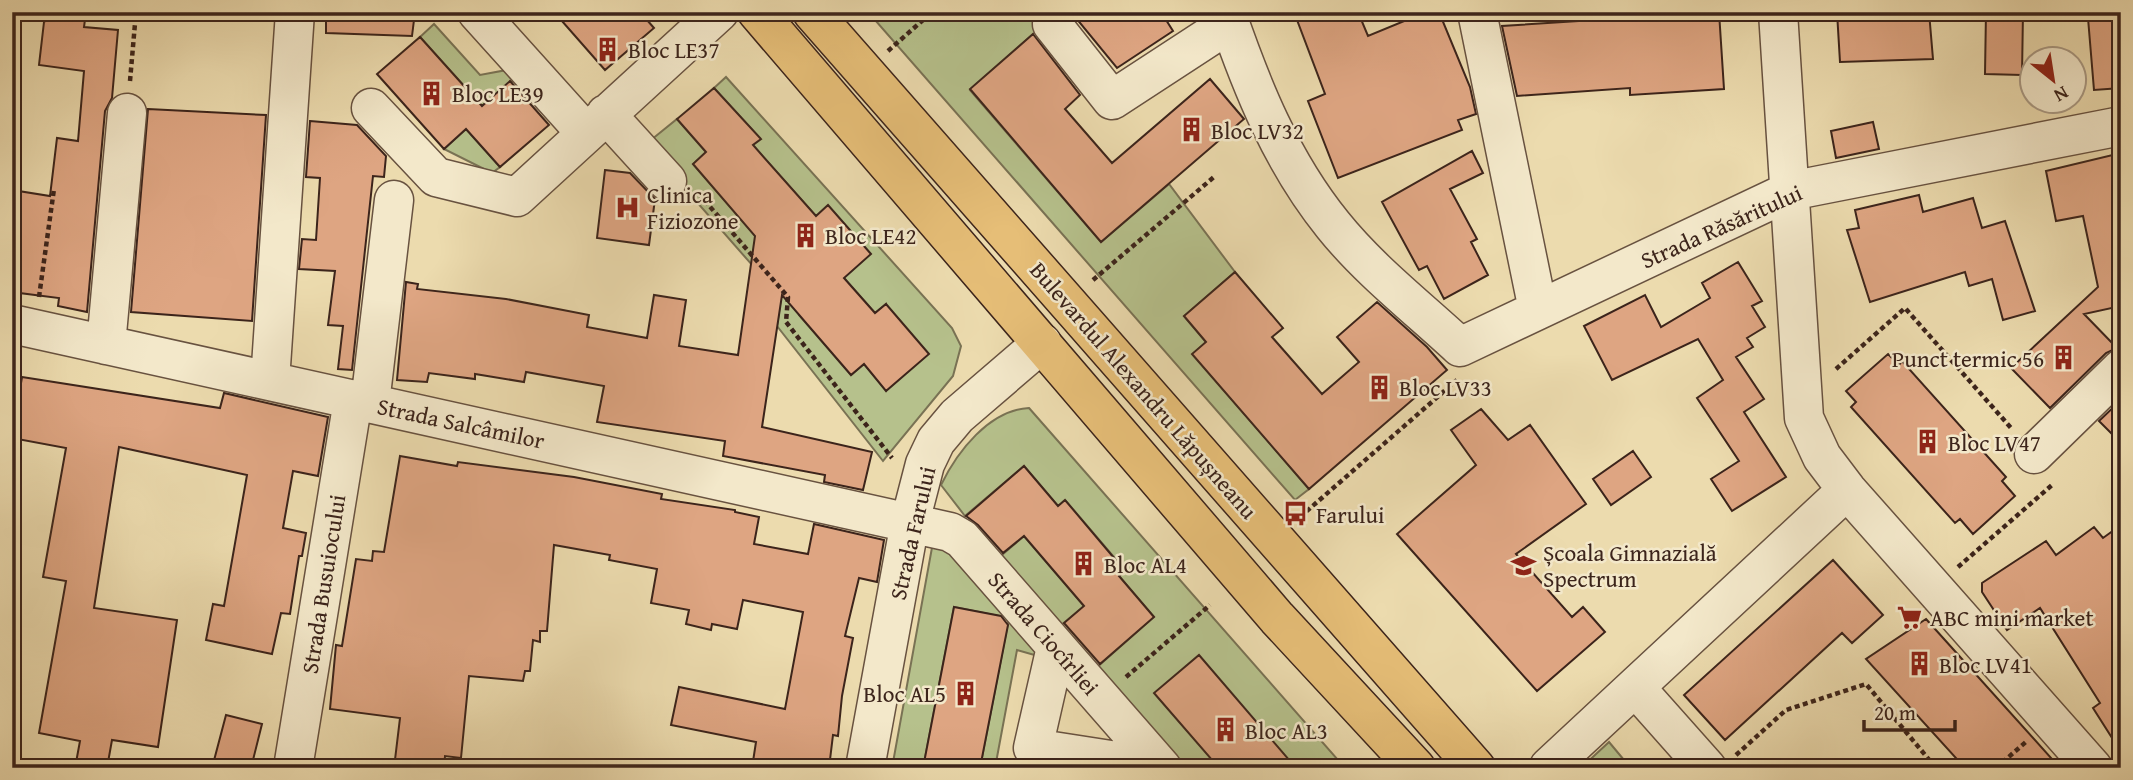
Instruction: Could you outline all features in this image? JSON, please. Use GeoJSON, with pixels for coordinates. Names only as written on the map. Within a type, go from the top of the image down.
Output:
{"type":"FeatureCollection","features":[{"type":"Feature","properties":{"kind":"main road","name":"Bulevardul Alexandru Lăpușneanu"},"geometry":{"type":"LineString","coordinates":[[757,12],[1277,618],[1416,768]]}},
{"type":"Feature","properties":{"kind":"main road","name":"Bulevardul Alexandru Lăpușneanu"},"geometry":{"type":"LineString","coordinates":[[812,12],[1476,768]]}},
{"type":"Feature","properties":{"kind":"street"},"geometry":{"type":"LineString","coordinates":[[270,381],[295,12]]}},
{"type":"Feature","properties":{"kind":"street"},"geometry":{"type":"LineString","coordinates":[[477,12],[596,123],[679,182]]}},
{"type":"Feature","properties":{"kind":"street"},"geometry":{"type":"LineString","coordinates":[[371,108],[436,177],[517,197],[719,12]]}},
{"type":"Feature","properties":{"kind":"street"},"geometry":{"type":"LineString","coordinates":[[1477,12],[1538,310]]}},
{"type":"Feature","properties":{"kind":"street"},"geometry":{"type":"LineString","coordinates":[[1778,12],[1804,418],[1822,457],[1847,490],[2093,768]]}},
{"type":"Feature","properties":{"kind":"street"},"geometry":{"type":"LineString","coordinates":[[1052,24],[1112,100],[1228,18],[1272,132],[1303,183],[1342,234],[1460,347]]}},
{"type":"Feature","properties":{"kind":"street"},"geometry":{"type":"LineString","coordinates":[[106,345],[127,113]]}},
{"type":"Feature","properties":{"kind":"street","name":"Strada Răsăritului"},"geometry":{"type":"LineString","coordinates":[[1460,347],[1790,191],[2121,126]]}},
{"type":"Feature","properties":{"kind":"street","name":"Strada Busuiocului"},"geometry":{"type":"LineString","coordinates":[[293,768],[362,402],[394,200]]}},
{"type":"Feature","properties":{"kind":"street","name":"Strada Salcâmilor"},"geometry":{"type":"LineString","coordinates":[[23,327],[911,522]]}},
{"type":"Feature","properties":{"kind":"street","name":"Strada Farului"},"geometry":{"type":"LineString","coordinates":[[865,768],[911,522],[925,464],[936,441],[957,416],[1042,343]]}},
{"type":"Feature","properties":{"kind":"street"},"geometry":{"type":"LineString","coordinates":[[2034,454],[2121,369]]}},
{"type":"Feature","properties":{"kind":"street"},"geometry":{"type":"LineString","coordinates":[[1549,768],[1847,490]]}},
{"type":"Feature","properties":{"kind":"street","name":"Strada Ciocîrliei"},"geometry":{"type":"LineString","coordinates":[[911,522],[950,531],[962,539],[1162,768]]}},
{"type":"Feature","properties":{"kind":"street"},"geometry":{"type":"LineString","coordinates":[[1056,647],[1033,748],[1162,768]]}},
{"type":"Feature","properties":{"kind":"street"},"geometry":{"type":"LineString","coordinates":[[1636,687],[1719,764]]}},
{"type":"Feature","properties":{"kind":"street"},"geometry":{"type":"LineString","coordinates":[[2116,768],[2121,765]]}},
{"type":"Feature","properties":{"kind":"path"},"geometry":{"type":"LineString","coordinates":[[127,113],[136,12]]}},
{"type":"Feature","properties":{"kind":"path"},"geometry":{"type":"LineString","coordinates":[[886,52],[932,12]]}},
{"type":"Feature","properties":{"kind":"path"},"geometry":{"type":"LineString","coordinates":[[1090,283],[1214,177]]}},
{"type":"Feature","properties":{"kind":"path"},"geometry":{"type":"LineString","coordinates":[[679,182],[788,297],[786,322],[892,459]]}},
{"type":"Feature","properties":{"kind":"path"},"geometry":{"type":"LineString","coordinates":[[23,327],[54,189]]}},
{"type":"Feature","properties":{"kind":"path"},"geometry":{"type":"LineString","coordinates":[[1803,398],[1905,308],[2057,480],[1934,588]]}},
{"type":"Feature","properties":{"kind":"path"},"geometry":{"type":"LineString","coordinates":[[1300,518],[1459,379],[1460,347]]}},
{"type":"Feature","properties":{"kind":"path"},"geometry":{"type":"LineString","coordinates":[[1101,698],[1210,605]]}},
{"type":"Feature","properties":{"kind":"path"},"geometry":{"type":"LineString","coordinates":[[1719,764],[1786,710],[1866,684],[1936,768]]}},
{"type":"Feature","properties":{"kind":"green space"},"geometry":{"type":"Polygon","coordinates":[[[868,12],[1029,12],[1040,28],[970,90],[1101,242],[1169,184],[1235,272],[1184,316],[1206,342],[1193,354],[1309,489],[1295,500],[868,12]]]}},
{"type":"Feature","properties":{"kind":"green space"},"geometry":{"type":"Polygon","coordinates":[[[434,24],[480,75],[512,69],[514,80],[482,106],[420,37],[434,24]]]}},
{"type":"Feature","properties":{"kind":"green space"},"geometry":{"type":"Polygon","coordinates":[[[726,77],[952,328],[961,346],[953,376],[883,461],[777,326],[781,298],[646,144],[677,119],[706,152],[693,164],[790,275],[799,315],[851,375],[864,364],[886,390],[886,304],[875,313],[844,278],[816,216],[753,145],[760,138],[714,88],[726,77]]]}},
{"type":"Feature","properties":{"kind":"green space"},"geometry":{"type":"Polygon","coordinates":[[[466,129],[500,167],[492,173],[444,149],[466,129]]]}},
{"type":"Feature","properties":{"kind":"green space"},"geometry":{"type":"Polygon","coordinates":[[[1029,408],[1345,768],[1186,768],[1120,691],[1113,696],[995,561],[1024,536],[1084,606],[1060,626],[1096,668],[1154,617],[1119,576],[1125,570],[1066,501],[1058,506],[1024,466],[965,516],[941,485],[956,459],[976,435],[1001,416],[1029,408]]]}},
{"type":"Feature","properties":{"kind":"green space"},"geometry":{"type":"Polygon","coordinates":[[[933,542],[956,547],[1041,645],[1038,656],[1017,650],[995,768],[980,768],[1009,618],[954,607],[923,768],[892,768],[933,542]]]}},
{"type":"Feature","properties":{"kind":"green space"},"geometry":{"type":"Polygon","coordinates":[[[1609,742],[1624,760],[1615,768],[1581,768],[1609,742]]]}},
{"type":"Feature","properties":{"kind":"building"},"geometry":{"type":"Polygon","coordinates":[[[61,12],[86,12],[84,27],[118,30],[112,98],[105,111],[87,312],[58,306],[59,298],[12,292],[12,190],[50,196],[57,138],[78,141],[84,71],[39,65],[44,22],[61,12]]]}},
{"type":"Feature","properties":{"kind":"building"},"geometry":{"type":"Polygon","coordinates":[[[326,12],[415,12],[412,36],[326,33],[326,12]]]}},
{"type":"Feature","properties":{"kind":"building","name":"Bloc LE37"},"geometry":{"type":"Polygon","coordinates":[[[554,12],[640,12],[654,28],[605,70],[554,12]]]}},
{"type":"Feature","properties":{"kind":"building"},"geometry":{"type":"Polygon","coordinates":[[[1071,12],[1161,12],[1173,31],[1117,68],[1071,12]]]}},
{"type":"Feature","properties":{"kind":"building"},"geometry":{"type":"Polygon","coordinates":[[[1294,12],[1358,12],[1368,36],[1426,12],[1439,12],[1470,87],[1476,114],[1458,120],[1462,130],[1338,178],[1308,101],[1325,94],[1294,12]]]}},
{"type":"Feature","properties":{"kind":"building"},"geometry":{"type":"Polygon","coordinates":[[[1625,12],[1719,12],[1724,89],[1630,95],[1630,88],[1517,96],[1502,26],[1625,18],[1625,12]]]}},
{"type":"Feature","properties":{"kind":"building"},"geometry":{"type":"Polygon","coordinates":[[[1837,12],[1929,12],[1933,59],[1840,62],[1837,12]]]}},
{"type":"Feature","properties":{"kind":"building"},"geometry":{"type":"Polygon","coordinates":[[[1986,12],[2023,12],[2022,46],[2018,46],[2018,75],[1985,74],[1986,12]]]}},
{"type":"Feature","properties":{"kind":"building"},"geometry":{"type":"Polygon","coordinates":[[[2121,15],[2121,88],[2094,90],[2088,18],[2121,15]]]}},
{"type":"Feature","properties":{"kind":"building","name":"Bloc LV32"},"geometry":{"type":"Polygon","coordinates":[[[1033,34],[1080,95],[1065,109],[1112,163],[1210,79],[1244,119],[1101,242],[970,89],[1033,34]]]}},
{"type":"Feature","properties":{"kind":"building","name":"Bloc LE39"},"geometry":{"type":"Polygon","coordinates":[[[420,37],[482,106],[510,81],[549,125],[500,167],[466,129],[444,149],[377,74],[420,37]]]}},
{"type":"Feature","properties":{"kind":"building"},"geometry":{"type":"Polygon","coordinates":[[[714,88],[761,139],[753,145],[816,216],[828,205],[871,254],[844,278],[875,313],[886,304],[929,354],[886,391],[864,364],[851,375],[782,295],[762,427],[872,452],[863,490],[824,482],[825,475],[723,456],[725,441],[597,422],[604,386],[526,372],[524,382],[475,374],[475,379],[429,373],[427,382],[397,380],[406,282],[418,284],[417,289],[506,299],[589,315],[587,327],[647,338],[654,295],[686,300],[679,346],[738,355],[755,236],[693,164],[706,152],[677,119],[714,88]]]}},
{"type":"Feature","properties":{"kind":"building"},"geometry":{"type":"Polygon","coordinates":[[[148,109],[266,115],[252,321],[131,312],[148,109]]]}},
{"type":"Feature","properties":{"kind":"building"},"geometry":{"type":"Polygon","coordinates":[[[310,121],[357,125],[386,156],[384,177],[373,176],[352,370],[338,369],[343,326],[328,325],[335,271],[299,269],[302,239],[316,240],[320,178],[306,177],[310,121]]]}},
{"type":"Feature","properties":{"kind":"building"},"geometry":{"type":"Polygon","coordinates":[[[1873,122],[1879,149],[1836,158],[1831,131],[1873,122]]]}},
{"type":"Feature","properties":{"kind":"building"},"geometry":{"type":"Polygon","coordinates":[[[1472,151],[1483,173],[1450,189],[1477,239],[1471,242],[1488,275],[1444,299],[1427,266],[1419,270],[1382,202],[1472,151]]]}},
{"type":"Feature","properties":{"kind":"building"},"geometry":{"type":"Polygon","coordinates":[[[2121,153],[2121,306],[2084,314],[2117,348],[2106,353],[2050,408],[2011,368],[2098,287],[2083,216],[2056,221],[2046,171],[2121,153]]]}},
{"type":"Feature","properties":{"kind":"building"},"geometry":{"type":"Polygon","coordinates":[[[605,170],[630,173],[655,199],[649,245],[597,238],[605,170]]]}},
{"type":"Feature","properties":{"kind":"building"},"geometry":{"type":"Polygon","coordinates":[[[1919,195],[1923,212],[1973,198],[1982,228],[2005,221],[2035,311],[2003,320],[1992,279],[1969,286],[1965,272],[1870,302],[1847,230],[1859,228],[1855,210],[1919,195]]]}},
{"type":"Feature","properties":{"kind":"building"},"geometry":{"type":"Polygon","coordinates":[[[1738,262],[1762,301],[1752,306],[1765,327],[1747,338],[1753,347],[1736,357],[1764,399],[1744,412],[1786,477],[1732,511],[1711,479],[1739,461],[1697,398],[1723,380],[1698,339],[1612,380],[1584,326],[1645,295],[1661,327],[1710,298],[1702,283],[1738,262]]]}},
{"type":"Feature","properties":{"kind":"building","name":"Bloc LV33"},"geometry":{"type":"Polygon","coordinates":[[[1235,272],[1283,328],[1272,337],[1322,394],[1359,362],[1337,337],[1377,302],[1427,347],[1447,370],[1309,489],[1192,354],[1206,342],[1184,316],[1235,272]]]}},
{"type":"Feature","properties":{"kind":"building","name":"Bloc LV47"},"geometry":{"type":"Polygon","coordinates":[[[1888,354],[1899,365],[1902,361],[2006,477],[2002,481],[2015,496],[1973,534],[1960,519],[1955,523],[1851,407],[1856,402],[1846,391],[1888,354]]]}},
{"type":"Feature","properties":{"kind":"building"},"geometry":{"type":"Polygon","coordinates":[[[22,377],[220,408],[224,393],[328,417],[318,476],[293,471],[283,528],[306,533],[302,556],[299,556],[290,614],[281,613],[272,654],[206,640],[213,604],[224,606],[247,475],[119,447],[94,608],[177,620],[158,747],[112,740],[107,768],[75,768],[80,741],[39,733],[66,581],[43,577],[66,448],[12,438],[22,377]]]}},
{"type":"Feature","properties":{"kind":"building"},"geometry":{"type":"Polygon","coordinates":[[[2121,400],[2121,443],[2099,421],[2121,400]]]}},
{"type":"Feature","properties":{"kind":"building"},"geometry":{"type":"Polygon","coordinates":[[[1481,409],[1508,440],[1530,425],[1586,504],[1516,554],[1572,617],[1583,607],[1605,632],[1537,691],[1397,534],[1476,465],[1451,430],[1481,409]]]}},
{"type":"Feature","properties":{"kind":"building"},"geometry":{"type":"Polygon","coordinates":[[[1633,451],[1651,477],[1611,505],[1593,479],[1633,451]]]}},
{"type":"Feature","properties":{"kind":"building"},"geometry":{"type":"Polygon","coordinates":[[[400,456],[457,466],[458,462],[574,477],[662,494],[661,499],[735,510],[759,517],[754,544],[808,554],[814,524],[884,540],[877,582],[859,578],[845,636],[853,638],[838,736],[833,735],[829,768],[752,768],[756,742],[671,725],[679,687],[785,709],[803,612],[743,600],[737,629],[712,624],[711,630],[686,624],[689,610],[651,603],[657,569],[609,560],[610,555],[554,545],[547,631],[540,631],[540,642],[533,640],[530,671],[525,671],[523,681],[469,676],[461,758],[445,756],[444,768],[394,768],[400,718],[330,709],[336,645],[342,646],[356,559],[372,561],[373,551],[384,552],[400,456]]]}},
{"type":"Feature","properties":{"kind":"building","name":"Bloc AL4"},"geometry":{"type":"Polygon","coordinates":[[[1024,466],[1058,506],[1065,500],[1125,571],[1119,576],[1154,617],[1100,664],[1064,623],[1084,606],[1024,536],[1003,553],[978,525],[966,516],[1024,466]]]}},
{"type":"Feature","properties":{"kind":"building"},"geometry":{"type":"Polygon","coordinates":[[[2121,525],[2121,752],[2093,708],[2100,703],[2040,608],[2007,630],[1982,592],[1982,583],[2046,541],[2056,555],[2094,527],[2103,538],[2121,525]]]}},
{"type":"Feature","properties":{"kind":"building"},"geometry":{"type":"Polygon","coordinates":[[[1833,560],[1883,615],[1852,643],[1842,633],[1725,740],[1684,695],[1833,560]]]}},
{"type":"Feature","properties":{"kind":"building","name":"Bloc AL5"},"geometry":{"type":"Polygon","coordinates":[[[954,607],[1001,616],[1008,625],[980,768],[923,768],[954,607]]]}},
{"type":"Feature","properties":{"kind":"building"},"geometry":{"type":"Polygon","coordinates":[[[1926,619],[2060,768],[1965,768],[1866,659],[1926,619]]]}},
{"type":"Feature","properties":{"kind":"building","name":"Bloc AL3"},"geometry":{"type":"Polygon","coordinates":[[[1199,655],[1296,768],[1219,768],[1154,693],[1199,655]]]}},
{"type":"Feature","properties":{"kind":"building"},"geometry":{"type":"Polygon","coordinates":[[[226,715],[262,724],[251,768],[212,768],[226,715]]]}},
{"type":"Feature","properties":{"kind":"place","name":"Bloc LE37"},"geometry":{"type":"Point","coordinates":[608,49]}},
{"type":"Feature","properties":{"kind":"place","name":"Bloc LE39"},"geometry":{"type":"Point","coordinates":[432,93]}},
{"type":"Feature","properties":{"kind":"place","name":"Bloc LV32"},"geometry":{"type":"Point","coordinates":[1191,130]}},
{"type":"Feature","properties":{"kind":"place","name":"Clinica Fiziozone"},"geometry":{"type":"Point","coordinates":[627,207]}},
{"type":"Feature","properties":{"kind":"place","name":"Bloc LE42"},"geometry":{"type":"Point","coordinates":[805,235]}},
{"type":"Feature","properties":{"kind":"place","name":"Punct termic 56"},"geometry":{"type":"Point","coordinates":[2064,358]}},
{"type":"Feature","properties":{"kind":"place","name":"Bloc LV33"},"geometry":{"type":"Point","coordinates":[1379,387]}},
{"type":"Feature","properties":{"kind":"place","name":"Bloc LV47"},"geometry":{"type":"Point","coordinates":[1928,442]}},
{"type":"Feature","properties":{"kind":"place","name":"Farului"},"geometry":{"type":"Point","coordinates":[1296,514]}},
{"type":"Feature","properties":{"kind":"place","name":"Bloc AL4"},"geometry":{"type":"Point","coordinates":[1084,564]}},
{"type":"Feature","properties":{"kind":"place","name":"Școala Gimnazială Spectrum"},"geometry":{"type":"Point","coordinates":[1523,565]}},
{"type":"Feature","properties":{"kind":"place","name":"ABC mini market"},"geometry":{"type":"Point","coordinates":[1910,617]}},
{"type":"Feature","properties":{"kind":"place","name":"Bloc LV41"},"geometry":{"type":"Point","coordinates":[1919,664]}},
{"type":"Feature","properties":{"kind":"place","name":"Bloc AL5"},"geometry":{"type":"Point","coordinates":[966,693]}},
{"type":"Feature","properties":{"kind":"place","name":"Bloc AL3"},"geometry":{"type":"Point","coordinates":[1225,730]}}]}
